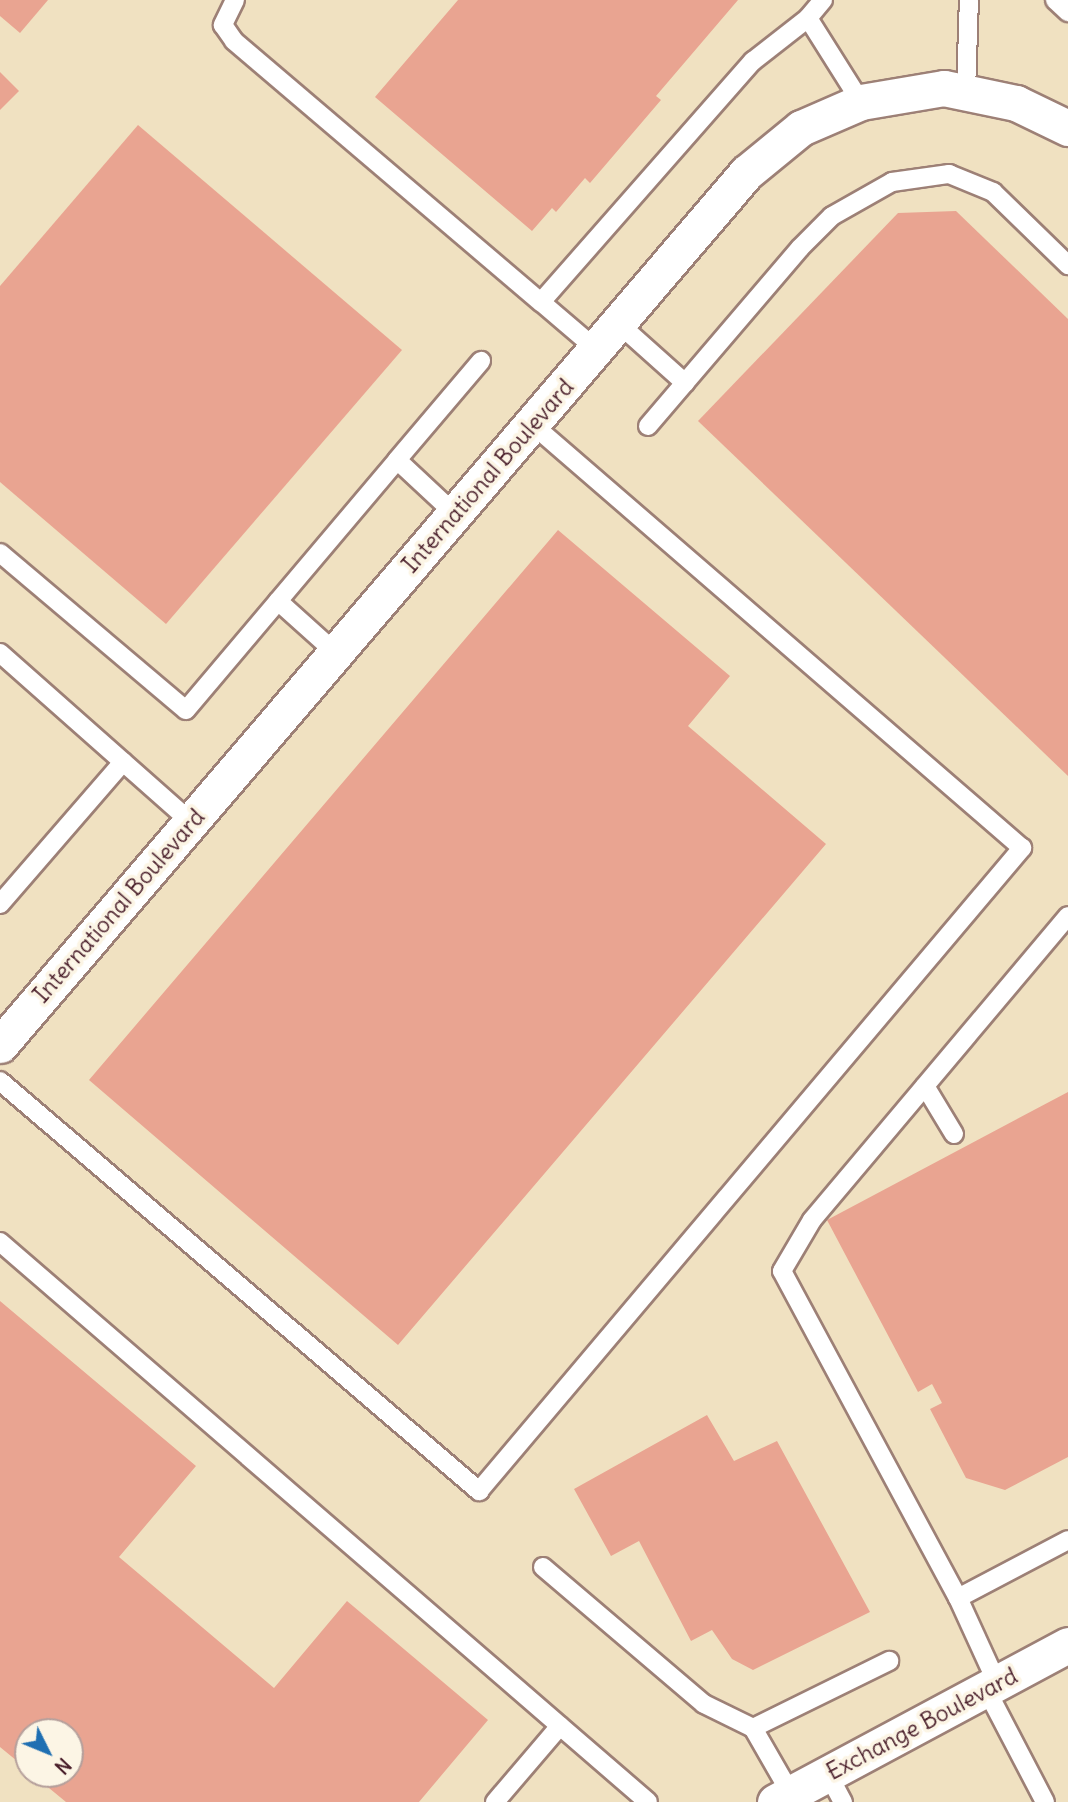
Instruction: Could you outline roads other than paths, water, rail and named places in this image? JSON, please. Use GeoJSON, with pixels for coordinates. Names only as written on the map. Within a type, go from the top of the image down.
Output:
{"type":"FeatureCollection","features":[{"type":"Feature","properties":{"kind":"street","name":"International Boulevard"},"geometry":{"type":"LineString","coordinates":[[0,1045],[747,173],[801,128],[862,102],[944,88],[1016,103],[1068,128]]}},
{"type":"Feature","properties":{"kind":"street","name":"Exchange Boulevard"},"geometry":{"type":"LineString","coordinates":[[783,1798],[835,1788],[992,1686],[1068,1645]]}},
{"type":"Feature","properties":{"kind":"lane"},"geometry":{"type":"LineString","coordinates":[[235,0],[223,25],[234,41],[541,302],[607,336],[685,383]]}},
{"type":"Feature","properties":{"kind":"lane"},"geometry":{"type":"LineString","coordinates":[[541,302],[753,61],[808,18],[822,0]]}},
{"type":"Feature","properties":{"kind":"lane"},"geometry":{"type":"LineString","coordinates":[[966,93],[969,0]]}},
{"type":"Feature","properties":{"kind":"lane"},"geometry":{"type":"LineString","coordinates":[[1055,0],[1068,12]]}},
{"type":"Feature","properties":{"kind":"lane"},"geometry":{"type":"LineString","coordinates":[[808,18],[862,102]]}},
{"type":"Feature","properties":{"kind":"lane"},"geometry":{"type":"LineString","coordinates":[[648,426],[832,216],[892,182],[948,174],[993,192],[1068,265]]}},
{"type":"Feature","properties":{"kind":"lane"},"geometry":{"type":"LineString","coordinates":[[0,554],[186,710],[481,361]]}},
{"type":"Feature","properties":{"kind":"lane"},"geometry":{"type":"LineString","coordinates":[[0,1081],[479,1491],[1022,848],[532,424]]}},
{"type":"Feature","properties":{"kind":"lane"},"geometry":{"type":"LineString","coordinates":[[397,460],[456,514]]}},
{"type":"Feature","properties":{"kind":"lane"},"geometry":{"type":"LineString","coordinates":[[278,601],[336,653]]}},
{"type":"Feature","properties":{"kind":"lane"},"geometry":{"type":"LineString","coordinates":[[0,653],[191,822]]}},
{"type":"Feature","properties":{"kind":"lane"},"geometry":{"type":"LineString","coordinates":[[0,904],[123,762]]}},
{"type":"Feature","properties":{"kind":"lane"},"geometry":{"type":"LineString","coordinates":[[1045,1802],[992,1686],[958,1598],[782,1271],[812,1220],[1068,916]]}},
{"type":"Feature","properties":{"kind":"lane"},"geometry":{"type":"LineString","coordinates":[[925,1086],[954,1134]]}},
{"type":"Feature","properties":{"kind":"lane"},"geometry":{"type":"LineString","coordinates":[[0,1242],[648,1802]]}},
{"type":"Feature","properties":{"kind":"lane"},"geometry":{"type":"LineString","coordinates":[[958,1598],[1068,1539]]}},
{"type":"Feature","properties":{"kind":"lane"},"geometry":{"type":"LineString","coordinates":[[543,1567],[705,1704],[753,1728],[783,1798]]}},
{"type":"Feature","properties":{"kind":"lane"},"geometry":{"type":"LineString","coordinates":[[753,1728],[888,1661]]}},
{"type":"Feature","properties":{"kind":"lane"},"geometry":{"type":"LineString","coordinates":[[495,1802],[560,1726]]}}]}
